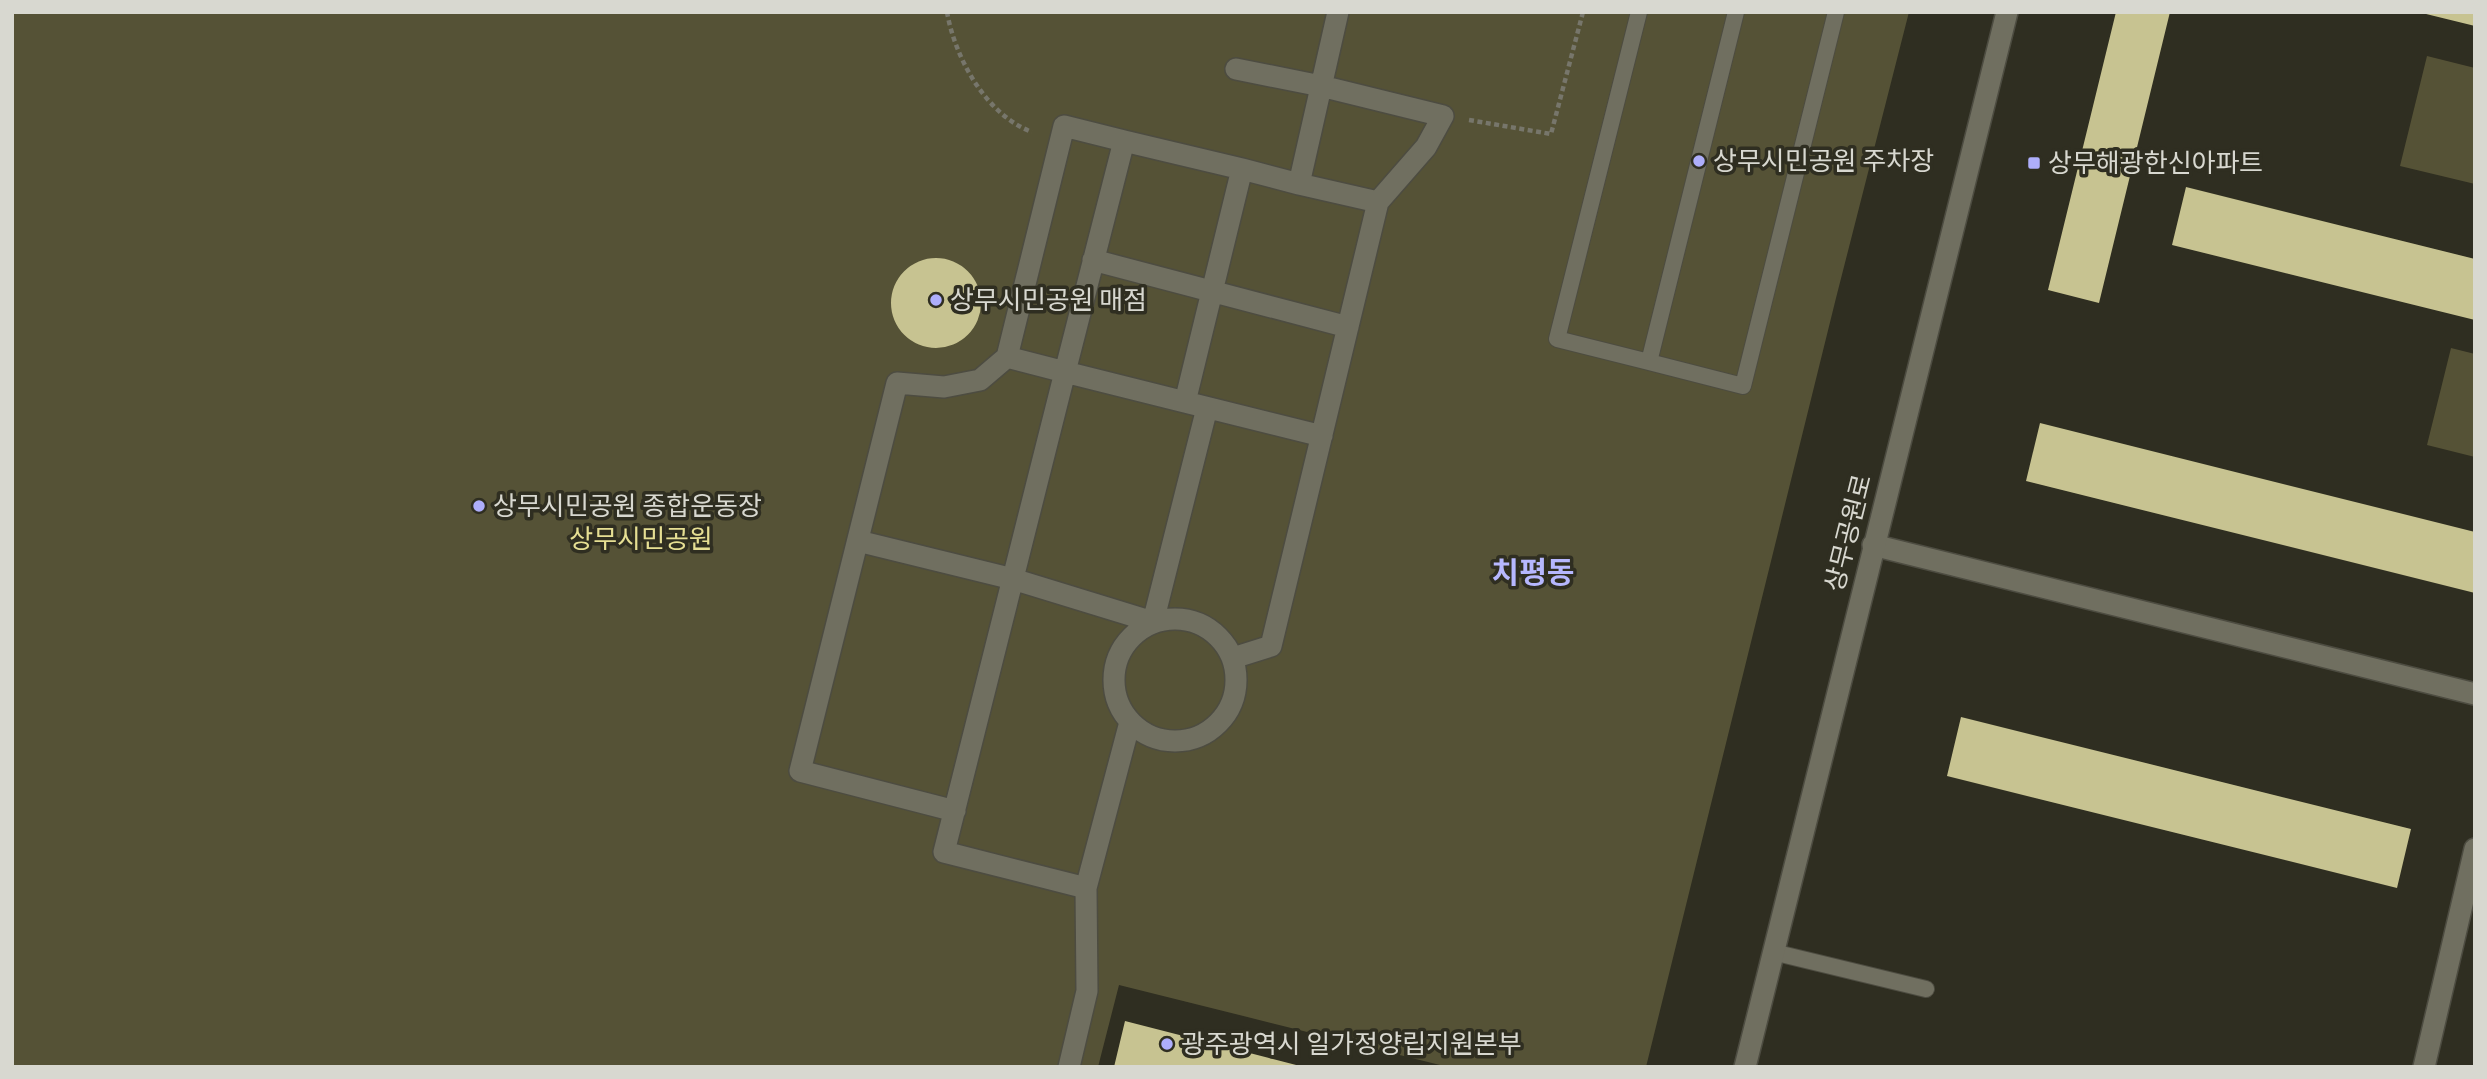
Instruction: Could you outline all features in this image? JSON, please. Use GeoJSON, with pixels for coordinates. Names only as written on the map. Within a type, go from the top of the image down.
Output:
{"type":"FeatureCollection","features":[{"type":"Feature","properties":{"kind":"street"},"geometry":{"type":"LineString","coordinates":[[1299,184],[1338,12]]}},
{"type":"Feature","properties":{"kind":"street","name":"상무공원로"},"geometry":{"type":"LineString","coordinates":[[1745,1067],[2007,12]]}},
{"type":"Feature","properties":{"kind":"street"},"geometry":{"type":"LineString","coordinates":[[1233,658],[1270,646],[1378,202],[1426,147],[1443,116],[1321,86],[1236,69]]}},
{"type":"Feature","properties":{"kind":"street"},"geometry":{"type":"LineString","coordinates":[[954,811],[800,771],[897,383],[944,387],[980,380],[1007,357],[1065,126],[1378,202]]}},
{"type":"Feature","properties":{"kind":"street"},"geometry":{"type":"LineString","coordinates":[[1086,888],[944,852],[1124,141]]}},
{"type":"Feature","properties":{"kind":"street"},"geometry":{"type":"LineString","coordinates":[[1185,402],[1242,169]]}},
{"type":"Feature","properties":{"kind":"street"},"geometry":{"type":"LineString","coordinates":[[1093,260],[1348,327]]}},
{"type":"Feature","properties":{"kind":"street"},"geometry":{"type":"LineString","coordinates":[[1007,357],[1322,436]]}},
{"type":"Feature","properties":{"kind":"street"},"geometry":{"type":"LineString","coordinates":[[1153,622],[1207,408]]}},
{"type":"Feature","properties":{"kind":"street"},"geometry":{"type":"LineString","coordinates":[[858,541],[1013,579],[1153,622]]}},
{"type":"Feature","properties":{"kind":"street"},"geometry":{"type":"LineString","coordinates":[[1873,545],[2475,694]]}},
{"type":"Feature","properties":{"kind":"street"},"geometry":{"type":"LineString","coordinates":[[1172,618],[1191,620],[1209,628],[1223,641],[1233,658],[1236,679],[1233,699],[1223,718],[1208,732],[1188,740],[1167,741],[1147,734],[1130,722],[1119,705],[1113,684],[1115,663],[1136,632],[1153,622],[1172,618]]}},
{"type":"Feature","properties":{"kind":"street"},"geometry":{"type":"LineString","coordinates":[[1069,1067],[1087,991],[1086,888],[1130,722]]}},
{"type":"Feature","properties":{"kind":"street"},"geometry":{"type":"LineString","coordinates":[[2424,1067],[2475,849]]}},
{"type":"Feature","properties":{"kind":"lane"},"geometry":{"type":"LineString","coordinates":[[1639,12],[1557,340],[1743,386],[1836,12]]}},
{"type":"Feature","properties":{"kind":"lane"},"geometry":{"type":"LineString","coordinates":[[1649,362],[1736,12]]}},
{"type":"Feature","properties":{"kind":"lane"},"geometry":{"type":"LineString","coordinates":[[1773,952],[1926,989]]}},
{"type":"Feature","properties":{"kind":"path"},"geometry":{"type":"LineString","coordinates":[[947,12],[960,57],[993,106],[1015,125],[1061,140]]}},
{"type":"Feature","properties":{"kind":"path"},"geometry":{"type":"LineString","coordinates":[[1443,116],[1551,134],[1583,12]]}},
{"type":"Feature","properties":{"kind":"green space","name":"상무시민공원"},"geometry":{"type":"Polygon","coordinates":[[[12,12],[1909,12],[1646,1067],[1448,1067],[1119,985],[1098,1067],[12,1067],[12,12]]]}},
{"type":"Feature","properties":{"kind":"green space"},"geometry":{"type":"Polygon","coordinates":[[[2427,56],[2475,68],[2475,184],[2400,166],[2427,56]]]}},
{"type":"Feature","properties":{"kind":"green space"},"geometry":{"type":"Polygon","coordinates":[[[2451,348],[2475,354],[2475,457],[2427,445],[2451,348]]]}},
{"type":"Feature","properties":{"kind":"building"},"geometry":{"type":"Polygon","coordinates":[[[2116,12],[2170,12],[2099,303],[2048,290],[2116,12]]]}},
{"type":"Feature","properties":{"kind":"building"},"geometry":{"type":"Polygon","coordinates":[[[2475,12],[2475,26],[2422,13],[2475,12]]]}},
{"type":"Feature","properties":{"kind":"building"},"geometry":{"type":"Polygon","coordinates":[[[2186,187],[2475,259],[2475,320],[2172,245],[2186,187]]]}},
{"type":"Feature","properties":{"kind":"building","name":"상무시민공원 매점"},"geometry":{"type":"Polygon","coordinates":[[[936,258],[953,261],[968,271],[978,286],[981,303],[978,320],[968,335],[953,345],[936,348],[919,345],[904,335],[894,320],[891,303],[894,286],[904,271],[919,261],[936,258]]]}},
{"type":"Feature","properties":{"kind":"building"},"geometry":{"type":"Polygon","coordinates":[[[2040,423],[2475,532],[2475,593],[2026,481],[2040,423]]]}},
{"type":"Feature","properties":{"kind":"building"},"geometry":{"type":"Polygon","coordinates":[[[1961,717],[2411,829],[2397,888],[1947,776],[1961,717]]]}},
{"type":"Feature","properties":{"kind":"building","name":"광주광역시 일가정양립지원본부"},"geometry":{"type":"Polygon","coordinates":[[[1125,1021],[1300,1066],[1300,1067],[1114,1067],[1125,1021]]]}},
{"type":"Feature","properties":{"kind":"place","name":"상무시민공원 주차장"},"geometry":{"type":"Point","coordinates":[1699,161]}},
{"type":"Feature","properties":{"kind":"place","name":"상무해광한신아파트"},"geometry":{"type":"Point","coordinates":[2034,163]}},
{"type":"Feature","properties":{"kind":"place","name":"상무시민공원 매점"},"geometry":{"type":"Point","coordinates":[936,300]}},
{"type":"Feature","properties":{"kind":"place","name":"상무시민공원 종합운동장"},"geometry":{"type":"Point","coordinates":[479,506]}},
{"type":"Feature","properties":{"kind":"place","name":"광주광역시 일가정양립지원본부"},"geometry":{"type":"Point","coordinates":[1167,1044]}},
{"type":"Feature","properties":{"kind":"district","name":"치평동"},"geometry":{"type":"Point","coordinates":[1533,573]}}]}
